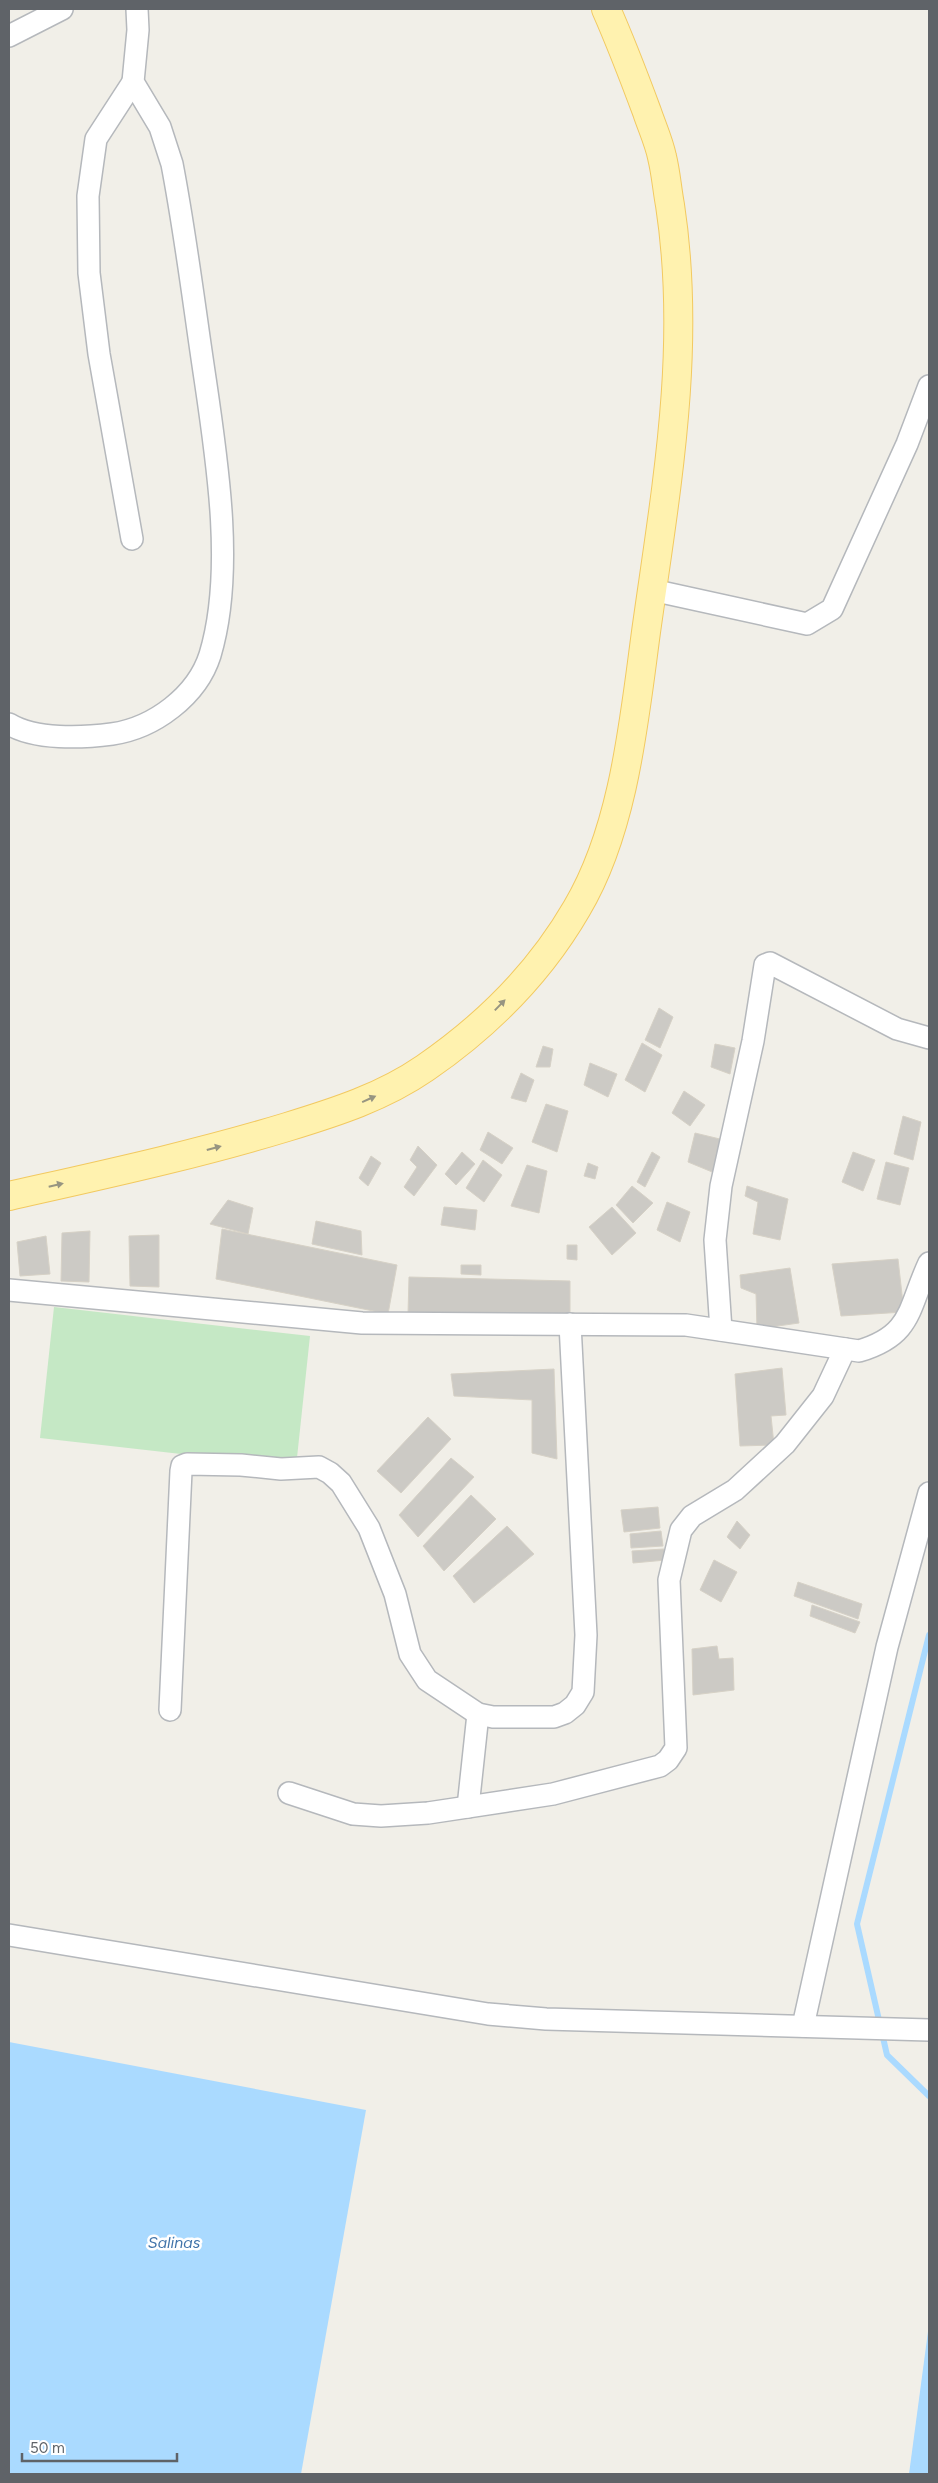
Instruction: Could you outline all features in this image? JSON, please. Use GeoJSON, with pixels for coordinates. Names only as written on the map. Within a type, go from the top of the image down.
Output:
{"type":"FeatureCollection","features":[{"type":"Feature","properties":{"kind":"main road"},"geometry":{"type":"LineString","coordinates":[[9,1196],[172,1159],[255,1137],[352,1107],[388,1091],[425,1068],[484,1022],[543,958],[578,907],[610,839],[637,698],[675,423],[680,301],[673,228],[662,156],[622,45],[606,9]]}},
{"type":"Feature","properties":{"kind":"street"},"geometry":{"type":"LineString","coordinates":[[9,36],[62,9]]}},
{"type":"Feature","properties":{"kind":"street"},"geometry":{"type":"LineString","coordinates":[[132,539],[99,354],[89,273],[88,196],[96,138],[133,82],[138,30],[137,9]]}},
{"type":"Feature","properties":{"kind":"street"},"geometry":{"type":"LineString","coordinates":[[9,724],[20,731],[83,737],[125,732],[162,715],[190,692],[206,663],[221,605],[221,512],[180,206],[166,142],[160,127],[133,82]]}},
{"type":"Feature","properties":{"kind":"street"},"geometry":{"type":"LineString","coordinates":[[652,590],[807,624],[832,609],[907,444],[929,386]]}},
{"type":"Feature","properties":{"kind":"street"},"geometry":{"type":"LineString","coordinates":[[721,1330],[715,1240],[721,1186],[754,1041],[764,965],[770,962],[897,1029],[929,1038]]}},
{"type":"Feature","properties":{"kind":"street"},"geometry":{"type":"LineString","coordinates":[[9,1290],[362,1323],[686,1325],[859,1351],[878,1345],[903,1326],[929,1263]]}},
{"type":"Feature","properties":{"kind":"street"},"geometry":{"type":"LineString","coordinates":[[170,1710],[181,1471],[182,1466],[187,1464],[241,1465],[281,1469],[319,1468],[330,1473],[341,1483],[369,1528],[392,1586],[410,1654],[427,1680],[478,1714],[493,1717],[554,1717],[565,1713],[576,1705],[583,1692],[586,1634],[570,1324]]}},
{"type":"Feature","properties":{"kind":"street"},"geometry":{"type":"LineString","coordinates":[[289,1793],[353,1814],[382,1816],[468,1807],[553,1794],[660,1766],[668,1760],[676,1748],[669,1580],[681,1530],[692,1516],[735,1490],[785,1444],[823,1396],[844,1349]]}},
{"type":"Feature","properties":{"kind":"street"},"geometry":{"type":"LineString","coordinates":[[803,2026],[887,1648],[929,1493]]}},
{"type":"Feature","properties":{"kind":"street"},"geometry":{"type":"LineString","coordinates":[[468,1807],[478,1714]]}},
{"type":"Feature","properties":{"kind":"street"},"geometry":{"type":"LineString","coordinates":[[9,1935],[488,2014],[556,2019],[929,2030]]}},
{"type":"Feature","properties":{"kind":"green space"},"geometry":{"type":"Polygon","coordinates":[[[54,1307],[310,1336],[296,1467],[40,1438],[54,1307]]]}},
{"type":"Feature","properties":{"kind":"water","name":"Salinas"},"geometry":{"type":"Polygon","coordinates":[[[9,2042],[366,2110],[301,2474],[9,2474],[9,2042]]]}},
{"type":"Feature","properties":{"kind":"water"},"geometry":{"type":"Polygon","coordinates":[[[929,2324],[929,2474],[909,2474],[929,2324]]]}},
{"type":"Feature","properties":{"kind":"building"},"geometry":{"type":"Polygon","coordinates":[[[659,1008],[673,1017],[660,1048],[645,1040],[659,1008]]]}},
{"type":"Feature","properties":{"kind":"building"},"geometry":{"type":"Polygon","coordinates":[[[642,1043],[662,1055],[645,1092],[625,1080],[642,1043]]]}},
{"type":"Feature","properties":{"kind":"building"},"geometry":{"type":"Polygon","coordinates":[[[715,1044],[735,1048],[730,1074],[711,1067],[715,1044]]]}},
{"type":"Feature","properties":{"kind":"building"},"geometry":{"type":"Polygon","coordinates":[[[543,1046],[553,1049],[550,1067],[536,1067],[543,1046]]]}},
{"type":"Feature","properties":{"kind":"building"},"geometry":{"type":"Polygon","coordinates":[[[590,1063],[617,1074],[608,1097],[584,1085],[590,1063]]]}},
{"type":"Feature","properties":{"kind":"building"},"geometry":{"type":"Polygon","coordinates":[[[521,1073],[534,1080],[526,1102],[511,1098],[521,1073]]]}},
{"type":"Feature","properties":{"kind":"building"},"geometry":{"type":"Polygon","coordinates":[[[684,1091],[705,1105],[690,1126],[672,1113],[684,1091]]]}},
{"type":"Feature","properties":{"kind":"building"},"geometry":{"type":"Polygon","coordinates":[[[546,1104],[568,1111],[557,1152],[532,1142],[546,1104]]]}},
{"type":"Feature","properties":{"kind":"building"},"geometry":{"type":"Polygon","coordinates":[[[903,1116],[921,1122],[913,1160],[894,1154],[903,1116]]]}},
{"type":"Feature","properties":{"kind":"building"},"geometry":{"type":"Polygon","coordinates":[[[488,1132],[513,1148],[502,1164],[480,1150],[488,1132]]]}},
{"type":"Feature","properties":{"kind":"building"},"geometry":{"type":"Polygon","coordinates":[[[695,1133],[724,1140],[717,1174],[688,1162],[695,1133]]]}},
{"type":"Feature","properties":{"kind":"building"},"geometry":{"type":"Polygon","coordinates":[[[418,1146],[437,1165],[414,1196],[404,1187],[417,1167],[410,1160],[418,1146]]]}},
{"type":"Feature","properties":{"kind":"building"},"geometry":{"type":"Polygon","coordinates":[[[462,1152],[475,1164],[456,1185],[445,1174],[462,1152]]]}},
{"type":"Feature","properties":{"kind":"building"},"geometry":{"type":"Polygon","coordinates":[[[652,1152],[660,1157],[645,1187],[637,1182],[652,1152]]]}},
{"type":"Feature","properties":{"kind":"building"},"geometry":{"type":"Polygon","coordinates":[[[853,1152],[875,1160],[863,1191],[842,1182],[853,1152]]]}},
{"type":"Feature","properties":{"kind":"building"},"geometry":{"type":"Polygon","coordinates":[[[371,1156],[381,1163],[368,1186],[359,1178],[371,1156]]]}},
{"type":"Feature","properties":{"kind":"building"},"geometry":{"type":"Polygon","coordinates":[[[483,1160],[502,1175],[484,1202],[466,1188],[483,1160]]]}},
{"type":"Feature","properties":{"kind":"building"},"geometry":{"type":"Polygon","coordinates":[[[886,1162],[909,1168],[900,1205],[877,1199],[886,1162]]]}},
{"type":"Feature","properties":{"kind":"building"},"geometry":{"type":"Polygon","coordinates":[[[588,1163],[598,1167],[595,1179],[584,1176],[588,1163]]]}},
{"type":"Feature","properties":{"kind":"building"},"geometry":{"type":"Polygon","coordinates":[[[527,1165],[547,1171],[539,1213],[511,1206],[527,1165]]]}},
{"type":"Feature","properties":{"kind":"building"},"geometry":{"type":"Polygon","coordinates":[[[632,1186],[653,1203],[633,1223],[616,1205],[632,1186]]]}},
{"type":"Feature","properties":{"kind":"building"},"geometry":{"type":"Polygon","coordinates":[[[747,1186],[788,1199],[780,1240],[753,1234],[758,1202],[745,1196],[747,1186]]]}},
{"type":"Feature","properties":{"kind":"building"},"geometry":{"type":"Polygon","coordinates":[[[228,1200],[253,1208],[248,1234],[210,1224],[228,1200]]]}},
{"type":"Feature","properties":{"kind":"building"},"geometry":{"type":"Polygon","coordinates":[[[667,1202],[690,1212],[680,1242],[657,1230],[667,1202]]]}},
{"type":"Feature","properties":{"kind":"building"},"geometry":{"type":"Polygon","coordinates":[[[444,1207],[477,1210],[475,1230],[441,1225],[444,1207]]]}},
{"type":"Feature","properties":{"kind":"building"},"geometry":{"type":"Polygon","coordinates":[[[612,1207],[636,1233],[612,1255],[589,1227],[612,1207]]]}},
{"type":"Feature","properties":{"kind":"building"},"geometry":{"type":"Polygon","coordinates":[[[316,1221],[361,1231],[362,1255],[312,1244],[316,1221]]]}},
{"type":"Feature","properties":{"kind":"building"},"geometry":{"type":"Polygon","coordinates":[[[222,1229],[397,1265],[388,1314],[216,1279],[222,1229]]]}},
{"type":"Feature","properties":{"kind":"building"},"geometry":{"type":"Polygon","coordinates":[[[90,1231],[89,1282],[61,1281],[62,1233],[90,1231]]]}},
{"type":"Feature","properties":{"kind":"building"},"geometry":{"type":"Polygon","coordinates":[[[159,1235],[159,1287],[130,1286],[129,1236],[159,1235]]]}},
{"type":"Feature","properties":{"kind":"building"},"geometry":{"type":"Polygon","coordinates":[[[46,1236],[50,1274],[20,1276],[17,1242],[46,1236]]]}},
{"type":"Feature","properties":{"kind":"building"},"geometry":{"type":"Polygon","coordinates":[[[567,1245],[577,1245],[577,1260],[567,1259],[567,1245]]]}},
{"type":"Feature","properties":{"kind":"building"},"geometry":{"type":"Polygon","coordinates":[[[898,1259],[904,1312],[841,1316],[832,1264],[898,1259]]]}},
{"type":"Feature","properties":{"kind":"building"},"geometry":{"type":"Polygon","coordinates":[[[461,1265],[481,1265],[481,1275],[461,1274],[461,1265]]]}},
{"type":"Feature","properties":{"kind":"building"},"geometry":{"type":"Polygon","coordinates":[[[790,1268],[799,1323],[757,1329],[756,1294],[741,1288],[740,1275],[790,1268]]]}},
{"type":"Feature","properties":{"kind":"building"},"geometry":{"type":"Polygon","coordinates":[[[409,1277],[570,1281],[570,1324],[408,1314],[409,1277]]]}},
{"type":"Feature","properties":{"kind":"building"},"geometry":{"type":"Polygon","coordinates":[[[782,1368],[786,1415],[771,1416],[774,1445],[740,1446],[735,1374],[782,1368]]]}},
{"type":"Feature","properties":{"kind":"building"},"geometry":{"type":"Polygon","coordinates":[[[554,1369],[557,1459],[532,1453],[532,1400],[454,1396],[451,1374],[554,1369]]]}},
{"type":"Feature","properties":{"kind":"building"},"geometry":{"type":"Polygon","coordinates":[[[428,1417],[451,1439],[401,1493],[377,1471],[428,1417]]]}},
{"type":"Feature","properties":{"kind":"building"},"geometry":{"type":"Polygon","coordinates":[[[451,1458],[474,1477],[418,1537],[399,1515],[451,1458]]]}},
{"type":"Feature","properties":{"kind":"building"},"geometry":{"type":"Polygon","coordinates":[[[471,1495],[496,1519],[444,1571],[423,1546],[471,1495]]]}},
{"type":"Feature","properties":{"kind":"building"},"geometry":{"type":"Polygon","coordinates":[[[658,1507],[660,1528],[624,1532],[621,1510],[658,1507]]]}},
{"type":"Feature","properties":{"kind":"building"},"geometry":{"type":"Polygon","coordinates":[[[737,1521],[750,1535],[740,1549],[727,1537],[737,1521]]]}},
{"type":"Feature","properties":{"kind":"building"},"geometry":{"type":"Polygon","coordinates":[[[507,1526],[534,1554],[474,1603],[453,1576],[507,1526]]]}},
{"type":"Feature","properties":{"kind":"building"},"geometry":{"type":"Polygon","coordinates":[[[661,1531],[663,1546],[631,1548],[630,1534],[661,1531]]]}},
{"type":"Feature","properties":{"kind":"building"},"geometry":{"type":"Polygon","coordinates":[[[664,1549],[666,1560],[633,1563],[632,1551],[664,1549]]]}},
{"type":"Feature","properties":{"kind":"building"},"geometry":{"type":"Polygon","coordinates":[[[714,1560],[737,1572],[721,1602],[700,1590],[714,1560]]]}},
{"type":"Feature","properties":{"kind":"building"},"geometry":{"type":"Polygon","coordinates":[[[798,1582],[862,1604],[858,1619],[794,1596],[798,1582]]]}},
{"type":"Feature","properties":{"kind":"building"},"geometry":{"type":"Polygon","coordinates":[[[812,1605],[860,1622],[855,1633],[810,1616],[812,1605]]]}},
{"type":"Feature","properties":{"kind":"building"},"geometry":{"type":"Polygon","coordinates":[[[717,1646],[719,1659],[733,1658],[734,1690],[693,1695],[692,1649],[717,1646]]]}},
{"type":"Feature","properties":{"kind":"waterway"},"geometry":{"type":"LineString","coordinates":[[929,1635],[857,1924],[887,2055],[929,2096]]}}]}
